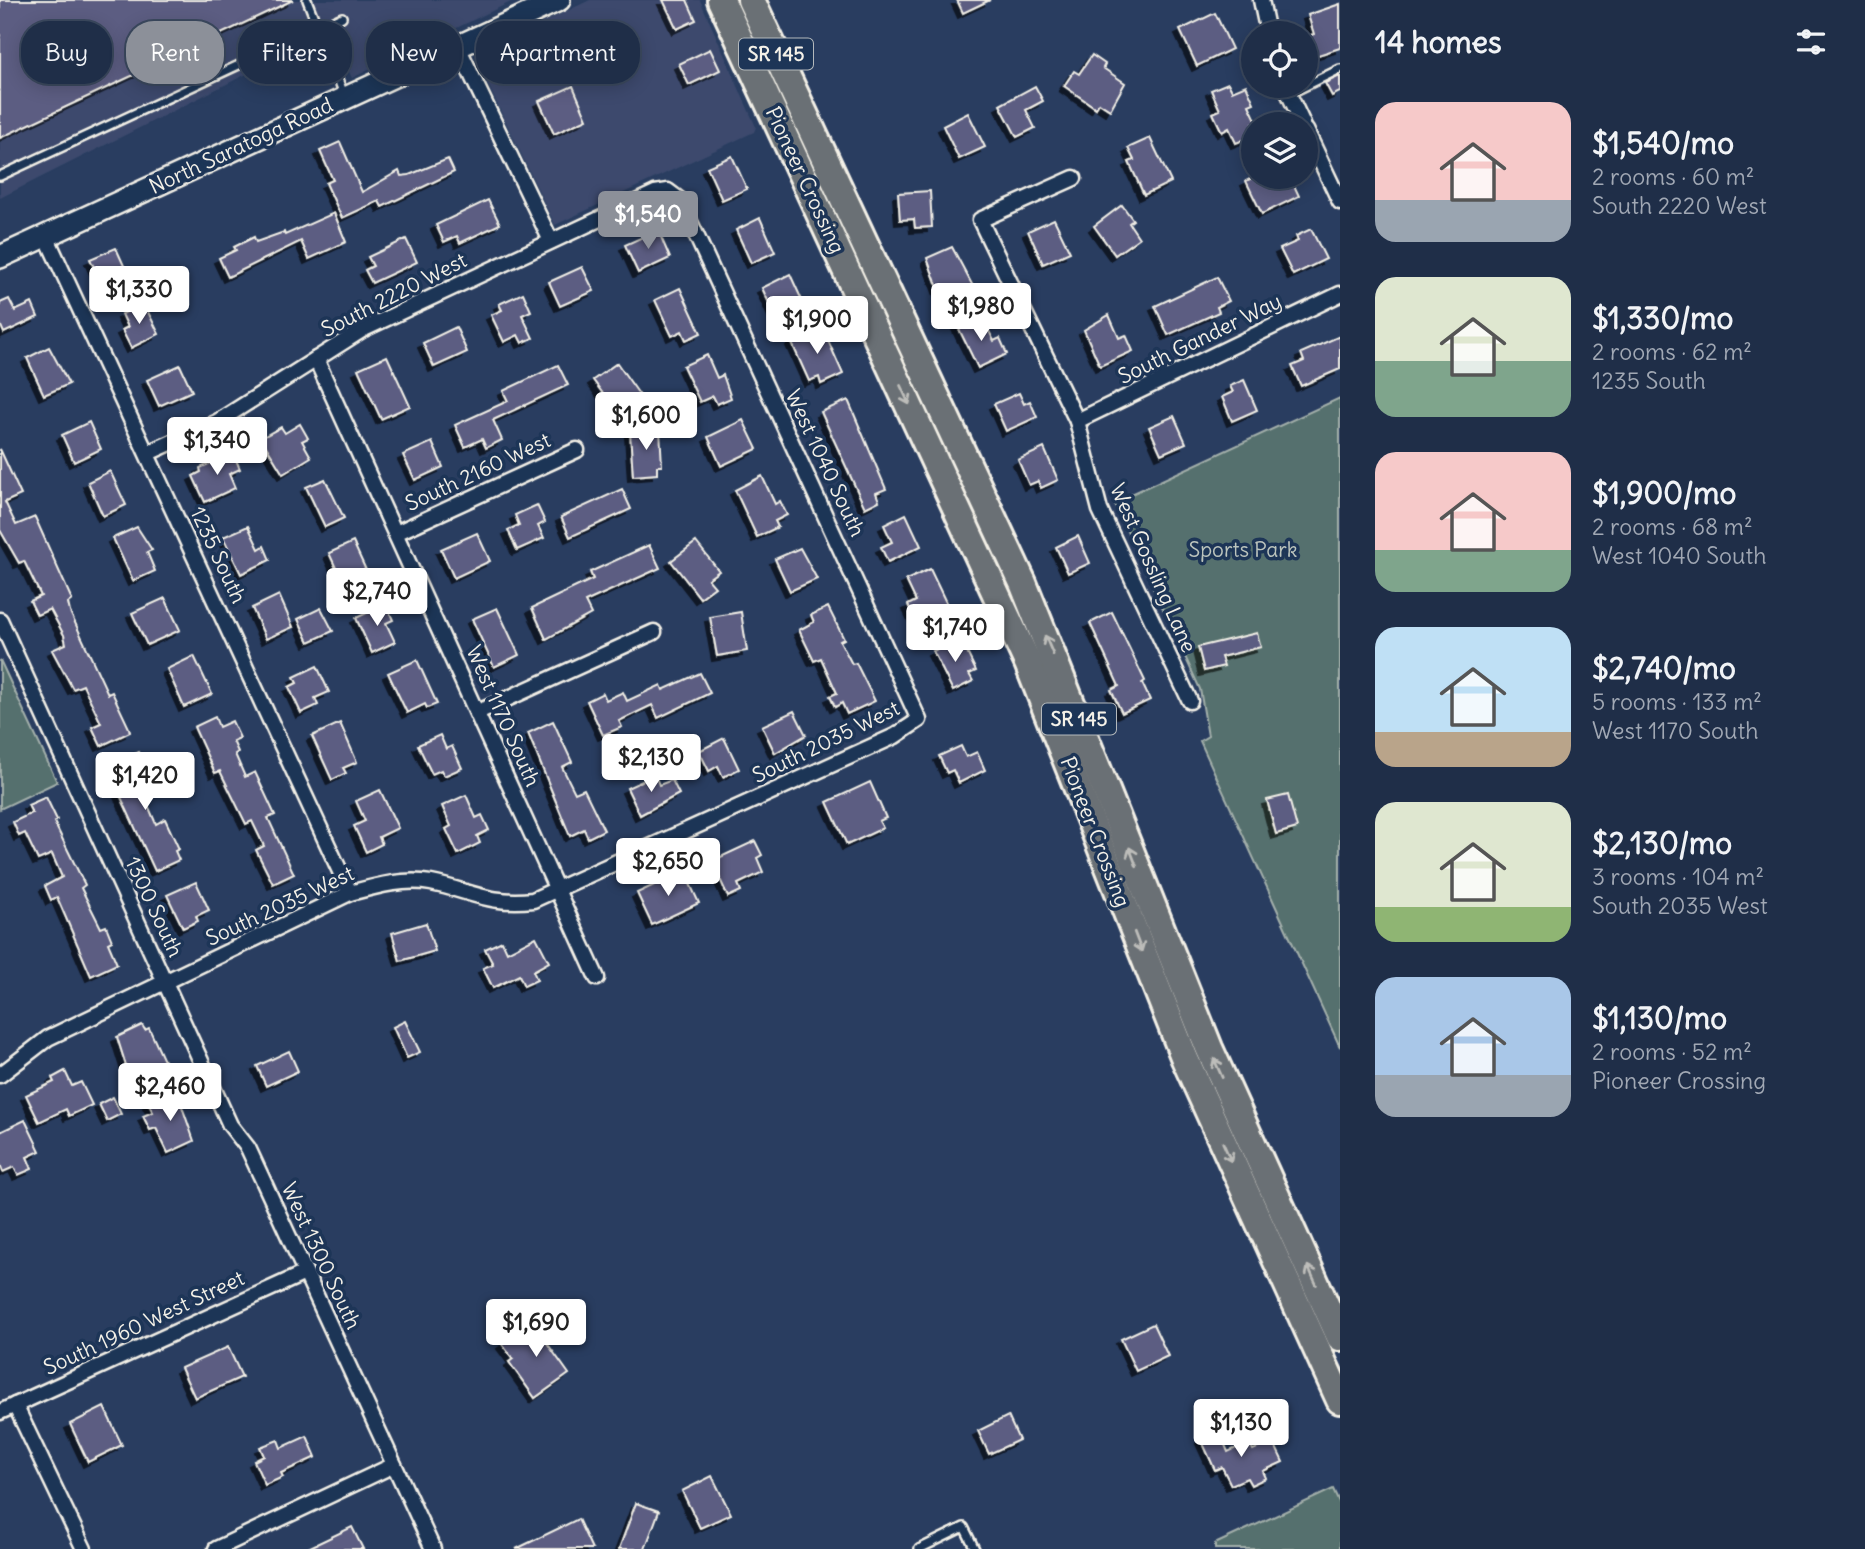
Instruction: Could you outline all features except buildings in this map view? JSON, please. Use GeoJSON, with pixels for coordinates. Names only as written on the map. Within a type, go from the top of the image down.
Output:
{"type":"FeatureCollection","features":[{"type":"Feature","properties":{"kind":"highway","name":"Pioneer Crossing"},"geometry":{"type":"LineString","coordinates":[[721,0],[1028,663],[1185,1059],[1340,1400]]}},
{"type":"Feature","properties":{"kind":"highway","name":"Pioneer Crossing"},"geometry":{"type":"LineString","coordinates":[[751,0],[1023,583],[1209,1048],[1340,1337]]}},
{"type":"Feature","properties":{"kind":"main road","name":"North Saratoga Road"},"geometry":{"type":"LineString","coordinates":[[462,45],[526,11],[559,0]]}},
{"type":"Feature","properties":{"kind":"main road","name":"North Saratoga Road"},"geometry":{"type":"LineString","coordinates":[[0,257],[377,84]]}},
{"type":"Feature","properties":{"kind":"street"},"geometry":{"type":"LineString","coordinates":[[1261,0],[1265,21]]}},
{"type":"Feature","properties":{"kind":"street"},"geometry":{"type":"LineString","coordinates":[[462,55],[551,241]]}},
{"type":"Feature","properties":{"kind":"street"},"geometry":{"type":"LineString","coordinates":[[1318,155],[1340,202]]}},
{"type":"Feature","properties":{"kind":"street","name":"West Gossling Lane"},"geometry":{"type":"LineString","coordinates":[[1074,178],[980,220],[1077,421],[1100,510],[1190,701]]}},
{"type":"Feature","properties":{"kind":"street","name":"South 2220 West"},"geometry":{"type":"LineString","coordinates":[[148,453],[217,422],[362,330],[655,193],[668,191]]}},
{"type":"Feature","properties":{"kind":"street","name":"West 1040 South"},"geometry":{"type":"LineString","coordinates":[[668,191],[680,200],[919,720]]}},
{"type":"Feature","properties":{"kind":"street","name":"1235 South"},"geometry":{"type":"LineString","coordinates":[[46,236],[351,893]]}},
{"type":"Feature","properties":{"kind":"street","name":"South Gander Way"},"geometry":{"type":"LineString","coordinates":[[1077,421],[1340,294]]}},
{"type":"Feature","properties":{"kind":"street","name":"West 1170 South"},"geometry":{"type":"LineString","coordinates":[[316,359],[597,978]]}},
{"type":"Feature","properties":{"kind":"street","name":"South 2160 West"},"geometry":{"type":"LineString","coordinates":[[396,533],[577,450]]}},
{"type":"Feature","properties":{"kind":"street","name":"1300 South"},"geometry":{"type":"LineString","coordinates":[[2,629],[166,983]]}},
{"type":"Feature","properties":{"kind":"street"},"geometry":{"type":"LineString","coordinates":[[478,712],[654,632]]}},
{"type":"Feature","properties":{"kind":"street","name":"South 2035 West"},"geometry":{"type":"LineString","coordinates":[[0,1075],[48,1038],[351,893],[387,883],[430,883],[463,894],[509,903],[533,900],[895,736],[919,720]]}},
{"type":"Feature","properties":{"kind":"street","name":"West 1300 South"},"geometry":{"type":"LineString","coordinates":[[166,983],[230,1125],[248,1148],[433,1549]]}},
{"type":"Feature","properties":{"kind":"street","name":"South 1960 West Street"},"geometry":{"type":"LineString","coordinates":[[0,1412],[305,1273]]}},
{"type":"Feature","properties":{"kind":"street"},"geometry":{"type":"LineString","coordinates":[[15,1405],[84,1549]]}},
{"type":"Feature","properties":{"kind":"street"},"geometry":{"type":"LineString","coordinates":[[216,1549],[394,1465]]}},
{"type":"Feature","properties":{"kind":"lane"},"geometry":{"type":"LineString","coordinates":[[307,0],[313,21]]}},
{"type":"Feature","properties":{"kind":"lane"},"geometry":{"type":"LineString","coordinates":[[334,21],[342,17]]}},
{"type":"Feature","properties":{"kind":"lane"},"geometry":{"type":"LineString","coordinates":[[0,176],[238,66]]}},
{"type":"Feature","properties":{"kind":"lane"},"geometry":{"type":"LineString","coordinates":[[1318,78],[1340,69]]}},
{"type":"Feature","properties":{"kind":"lane"},"geometry":{"type":"LineString","coordinates":[[340,84],[346,98]]}},
{"type":"Feature","properties":{"kind":"lane"},"geometry":{"type":"LineString","coordinates":[[919,1549],[964,1527],[975,1549]]}},
{"type":"Feature","properties":{"kind":"shaded area"},"geometry":{"type":"Polygon","coordinates":[[[0,0],[515,0],[462,25],[462,21],[366,21],[366,71],[352,78],[352,21],[238,21],[238,78],[0,198],[0,0]]]}},
{"type":"Feature","properties":{"kind":"shaded area"},"geometry":{"type":"Polygon","coordinates":[[[590,0],[700,0],[756,127],[754,132],[555,225],[488,84],[640,84],[640,21],[546,21],[590,0]]]}},
{"type":"Feature","properties":{"kind":"green space","name":"Sports Park"},"geometry":{"type":"Polygon","coordinates":[[[1340,398],[1340,1047],[1200,741],[1208,736],[1200,689],[1114,502],[1340,398]]]}},
{"type":"Feature","properties":{"kind":"green space"},"geometry":{"type":"Polygon","coordinates":[[[0,660],[57,782],[0,809],[0,660]]]}},
{"type":"Feature","properties":{"kind":"green space"},"geometry":{"type":"Polygon","coordinates":[[[1333,1489],[1340,1504],[1340,1549],[1215,1549],[1215,1544],[1333,1489]]]}}]}
